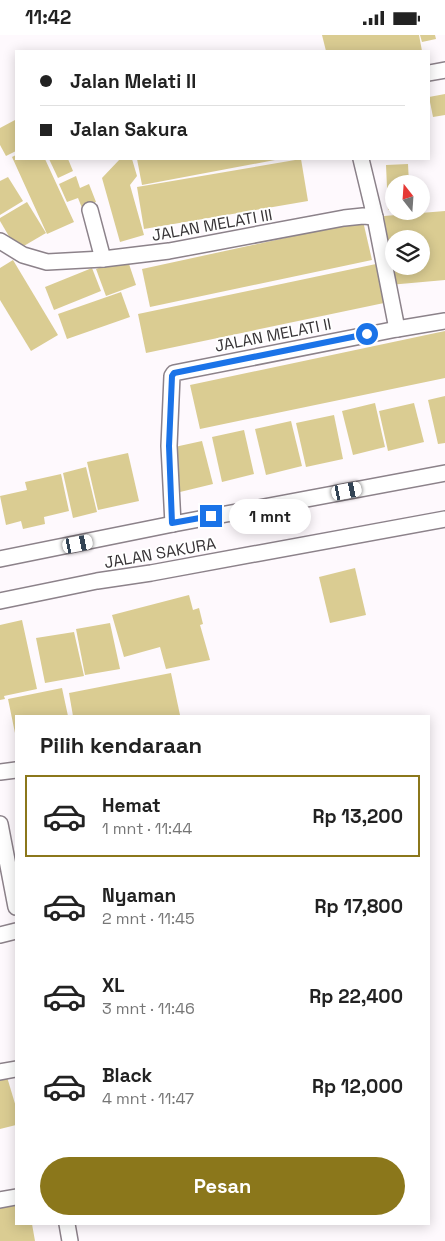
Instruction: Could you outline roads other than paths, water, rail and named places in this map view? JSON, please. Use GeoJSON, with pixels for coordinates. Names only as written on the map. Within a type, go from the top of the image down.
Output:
{"type":"FeatureCollection","features":[{"type":"Feature","properties":{"kind":"street"},"geometry":{"type":"LineString","coordinates":[[430,73],[445,70]]}},
{"type":"Feature","properties":{"kind":"street"},"geometry":{"type":"LineString","coordinates":[[361,160],[375,217],[397,329]]}},
{"type":"Feature","properties":{"kind":"street"},"geometry":{"type":"LineString","coordinates":[[90,210],[103,259]]}},
{"type":"Feature","properties":{"kind":"street","name":"JALAN MELATI III"},"geometry":{"type":"LineString","coordinates":[[0,241],[23,255],[47,262],[103,259],[169,251],[344,218],[375,217]]}},
{"type":"Feature","properties":{"kind":"street","name":"JALAN MELATI II"},"geometry":{"type":"LineString","coordinates":[[172,523],[169,446],[172,380],[174,373],[445,321]]}},
{"type":"Feature","properties":{"kind":"street","name":"JALAN SAKURA"},"geometry":{"type":"LineString","coordinates":[[0,559],[172,523],[445,473]]}},
{"type":"Feature","properties":{"kind":"street","name":"JALAN SAKURA"},"geometry":{"type":"LineString","coordinates":[[0,601],[97,581],[445,519]]}},
{"type":"Feature","properties":{"kind":"street"},"geometry":{"type":"LineString","coordinates":[[0,772],[15,770]]}},
{"type":"Feature","properties":{"kind":"street"},"geometry":{"type":"LineString","coordinates":[[0,825],[15,902]]}},
{"type":"Feature","properties":{"kind":"street"},"geometry":{"type":"LineString","coordinates":[[0,935],[15,931]]}},
{"type":"Feature","properties":{"kind":"street"},"geometry":{"type":"LineString","coordinates":[[0,1072],[15,1069]]}},
{"type":"Feature","properties":{"kind":"street"},"geometry":{"type":"LineString","coordinates":[[0,1200],[15,1197]]}},
{"type":"Feature","properties":{"kind":"street"},"geometry":{"type":"LineString","coordinates":[[67,1225],[70,1241]]}}]}
